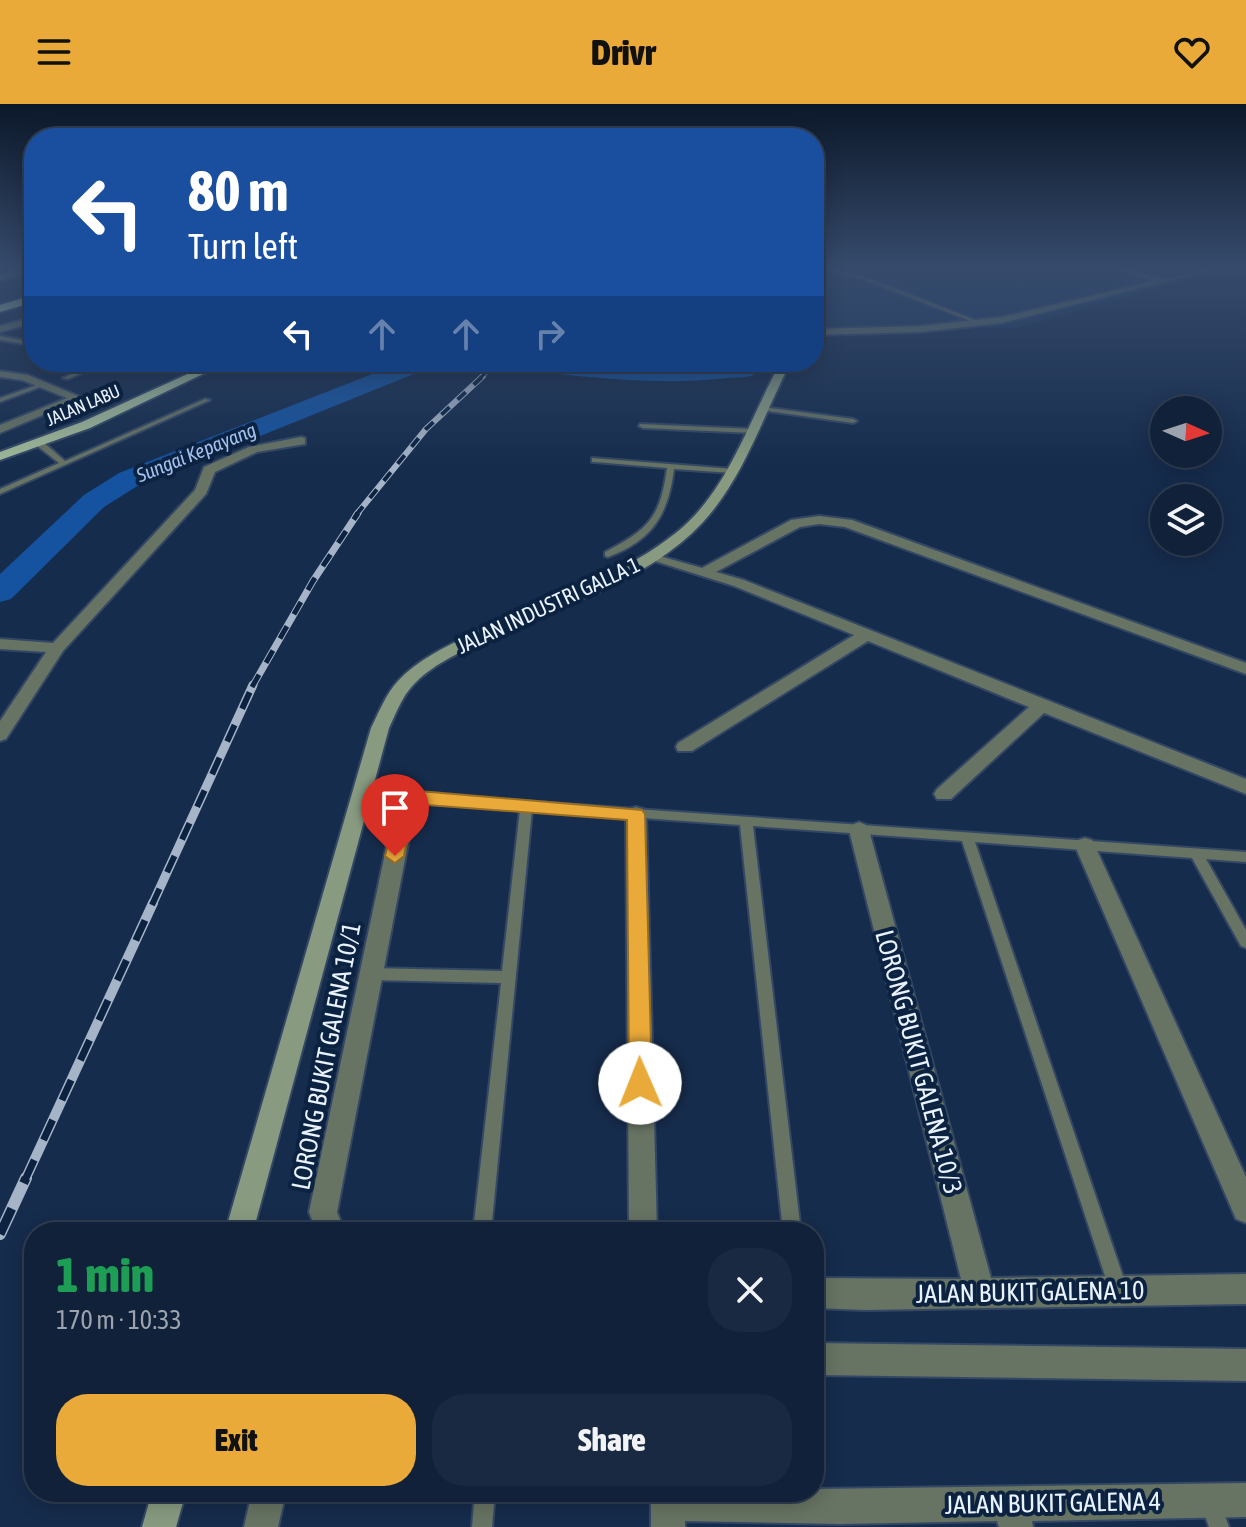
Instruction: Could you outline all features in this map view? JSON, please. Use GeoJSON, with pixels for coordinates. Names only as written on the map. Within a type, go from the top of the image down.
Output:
{"type":"FeatureCollection","features":[{"type":"Feature","properties":{"kind":"main road","name":"JALAN LABU"},"geometry":{"type":"LineString","coordinates":[[0,456],[86,425],[201,372]]}},
{"type":"Feature","properties":{"kind":"main road","name":"JALAN INDUSTRI GALLA 1"},"geometry":{"type":"LineString","coordinates":[[242,1222],[380,728],[404,686],[445,654],[649,557],[684,534],[733,471],[781,372]]}},
{"type":"Feature","properties":{"kind":"main road"},"geometry":{"type":"LineString","coordinates":[[159,1527],[166,1502]]}},
{"type":"Feature","properties":{"kind":"street"},"geometry":{"type":"LineString","coordinates":[[0,367],[24,371]]}},
{"type":"Feature","properties":{"kind":"street"},"geometry":{"type":"LineString","coordinates":[[30,372],[66,378]]}},
{"type":"Feature","properties":{"kind":"street"},"geometry":{"type":"LineString","coordinates":[[0,374],[24,377],[77,396],[75,400],[0,429]]}},
{"type":"Feature","properties":{"kind":"street"},"geometry":{"type":"LineString","coordinates":[[0,735],[57,648],[201,491],[213,467],[273,445],[301,441]]}},
{"type":"Feature","properties":{"kind":"street"},"geometry":{"type":"LineString","coordinates":[[703,573],[796,523],[819,520],[847,523],[1246,669]]}},
{"type":"Feature","properties":{"kind":"street"},"geometry":{"type":"LineString","coordinates":[[649,557],[739,583],[1246,787]]}},
{"type":"Feature","properties":{"kind":"street"},"geometry":{"type":"LineString","coordinates":[[685,747],[868,634]]}},
{"type":"Feature","properties":{"kind":"street"},"geometry":{"type":"LineString","coordinates":[[0,644],[57,648]]}},
{"type":"Feature","properties":{"kind":"street"},"geometry":{"type":"LineString","coordinates":[[944,794],[1042,705]]}},
{"type":"Feature","properties":{"kind":"street","name":"LORONG BUKIT GALENA 10/1"},"geometry":{"type":"LineString","coordinates":[[327,1222],[323,1212],[407,797]]}},
{"type":"Feature","properties":{"kind":"street"},"geometry":{"type":"LineString","coordinates":[[636,814],[643,1222]]}},
{"type":"Feature","properties":{"kind":"street","name":"LORONG BUKIT GALENA 10/3"},"geometry":{"type":"LineString","coordinates":[[859,830],[980,1293]]}},
{"type":"Feature","properties":{"kind":"street"},"geometry":{"type":"LineString","coordinates":[[1085,846],[1246,1209]]}},
{"type":"Feature","properties":{"kind":"street","name":"JALAN BUKIT GALENA 10"},"geometry":{"type":"LineString","coordinates":[[824,1293],[1246,1289]]}},
{"type":"Feature","properties":{"kind":"street"},"geometry":{"type":"LineString","coordinates":[[824,1359],[1246,1365]]}},
{"type":"Feature","properties":{"kind":"street","name":"JALAN BUKIT GALENA 4"},"geometry":{"type":"LineString","coordinates":[[668,1508],[841,1517],[1215,1514],[1246,1500]]}},
{"type":"Feature","properties":{"kind":"street"},"geometry":{"type":"LineString","coordinates":[[261,1527],[267,1502]]}},
{"type":"Feature","properties":{"kind":"lane"},"geometry":{"type":"LineString","coordinates":[[0,338],[24,342]]}},
{"type":"Feature","properties":{"kind":"lane"},"geometry":{"type":"LineString","coordinates":[[66,378],[80,372]]}},
{"type":"Feature","properties":{"kind":"lane"},"geometry":{"type":"LineString","coordinates":[[0,400],[45,384]]}},
{"type":"Feature","properties":{"kind":"lane"},"geometry":{"type":"LineString","coordinates":[[0,492],[207,400]]}},
{"type":"Feature","properties":{"kind":"lane"},"geometry":{"type":"LineString","coordinates":[[763,409],[853,421]]}},
{"type":"Feature","properties":{"kind":"lane"},"geometry":{"type":"LineString","coordinates":[[643,426],[753,431]]}},
{"type":"Feature","properties":{"kind":"lane"},"geometry":{"type":"LineString","coordinates":[[39,443],[64,464]]}},
{"type":"Feature","properties":{"kind":"lane"},"geometry":{"type":"LineString","coordinates":[[595,460],[733,471]]}},
{"type":"Feature","properties":{"kind":"lane"},"geometry":{"type":"LineString","coordinates":[[608,554],[641,538],[659,520],[668,492],[671,465]]}},
{"type":"Feature","properties":{"kind":"lane"},"geometry":{"type":"LineString","coordinates":[[407,797],[1246,857]]}},
{"type":"Feature","properties":{"kind":"lane"},"geometry":{"type":"LineString","coordinates":[[483,1222],[526,806]]}},
{"type":"Feature","properties":{"kind":"lane"},"geometry":{"type":"LineString","coordinates":[[746,822],[791,1222]]}},
{"type":"Feature","properties":{"kind":"lane"},"geometry":{"type":"LineString","coordinates":[[967,838],[1119,1291]]}},
{"type":"Feature","properties":{"kind":"lane"},"geometry":{"type":"LineString","coordinates":[[1196,853],[1246,942]]}},
{"type":"Feature","properties":{"kind":"lane"},"geometry":{"type":"LineString","coordinates":[[371,974],[509,977]]}},
{"type":"Feature","properties":{"kind":"lane"},"geometry":{"type":"LineString","coordinates":[[482,1527],[484,1502]]}},
{"type":"Feature","properties":{"kind":"waterway","name":"Sungai Kepayang"},"geometry":{"type":"LineString","coordinates":[[0,592],[94,501],[129,479],[398,372]]}},
{"type":"Feature","properties":{"kind":"waterway","name":"Sungai Kepayang"},"geometry":{"type":"LineString","coordinates":[[602,372],[637,376],[719,372]]}},
{"type":"Feature","properties":{"kind":"railway"},"geometry":{"type":"LineString","coordinates":[[480,378],[487,372]]}},
{"type":"Feature","properties":{"kind":"railway"},"geometry":{"type":"LineString","coordinates":[[356,515],[426,429],[483,376]]}},
{"type":"Feature","properties":{"kind":"railway"},"geometry":{"type":"LineString","coordinates":[[252,686],[313,581],[358,513]]}},
{"type":"Feature","properties":{"kind":"railway"},"geometry":{"type":"LineString","coordinates":[[152,905],[252,686]]}},
{"type":"Feature","properties":{"kind":"railway"},"geometry":{"type":"LineString","coordinates":[[25,1180],[153,903]]}},
{"type":"Feature","properties":{"kind":"railway"},"geometry":{"type":"LineString","coordinates":[[0,1234],[26,1178]]}},
{"type":"Feature","properties":{"kind":"route"},"geometry":{"type":"LineString","coordinates":[[395,856],[407,797],[636,814],[640,1083]]}}]}
